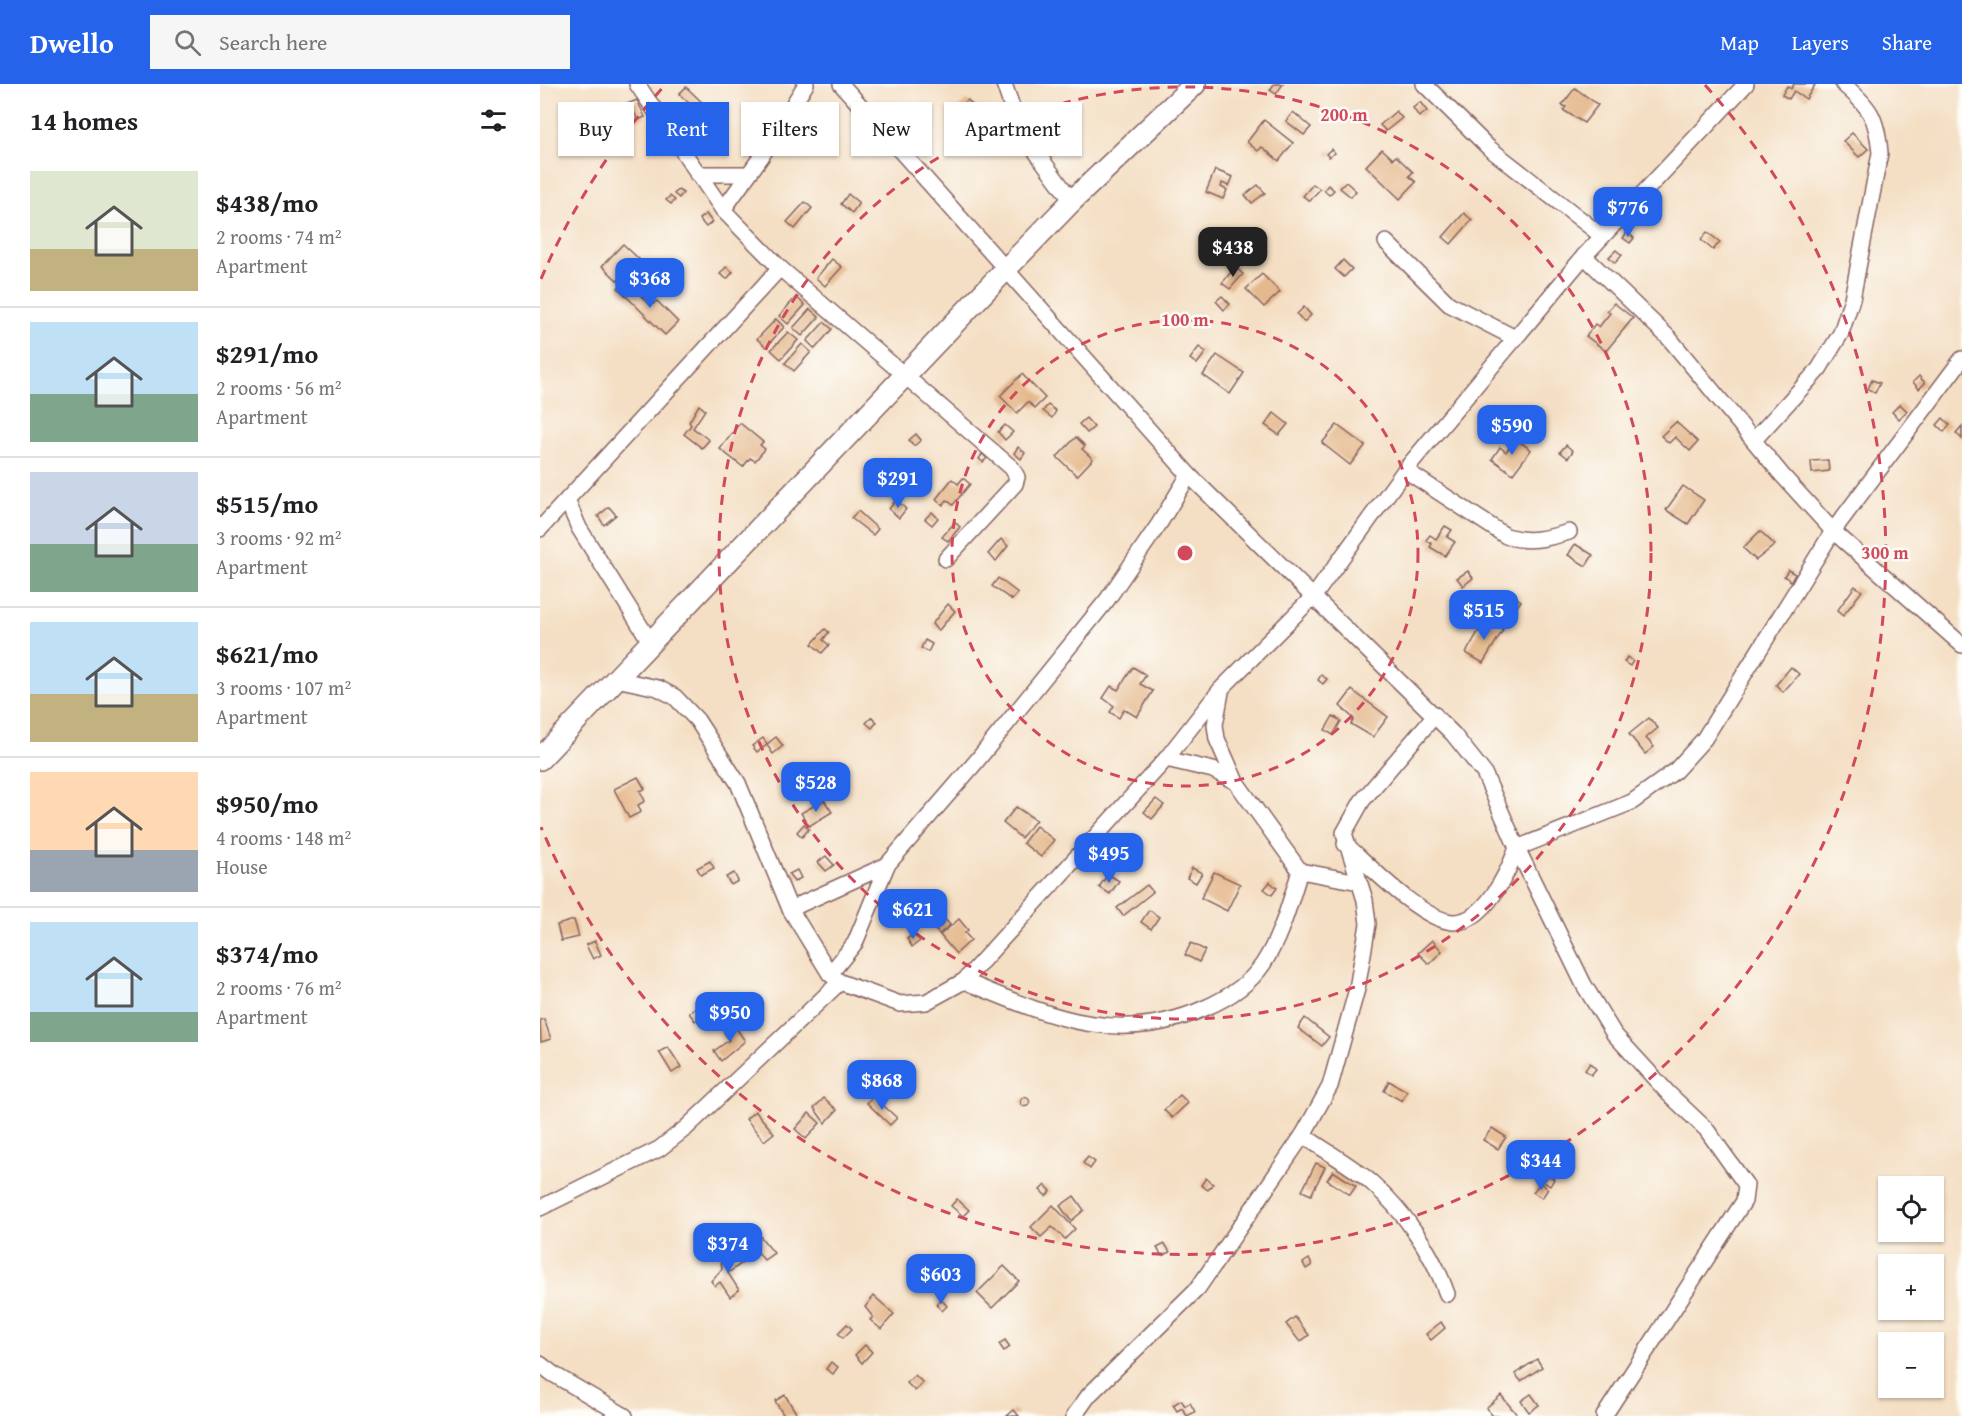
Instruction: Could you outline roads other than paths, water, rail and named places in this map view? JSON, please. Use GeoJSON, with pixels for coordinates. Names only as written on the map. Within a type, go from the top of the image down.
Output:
{"type":"FeatureCollection","features":[{"type":"Feature","properties":{"kind":"street"},"geometry":{"type":"LineString","coordinates":[[637,84],[723,210],[780,268],[906,374],[1012,468],[1017,477],[1015,484],[946,559]]}},
{"type":"Feature","properties":{"kind":"street"},"geometry":{"type":"LineString","coordinates":[[723,210],[806,84]]}},
{"type":"Feature","properties":{"kind":"street"},"geometry":{"type":"LineString","coordinates":[[841,84],[1189,475],[1435,715],[1484,773],[1517,848],[1584,985],[1614,1034],[1669,1094],[1706,1129],[1746,1185],[1744,1201],[1604,1416]]}},
{"type":"Feature","properties":{"kind":"street"},"geometry":{"type":"LineString","coordinates":[[1004,84],[1020,130],[1072,201]]}},
{"type":"Feature","properties":{"kind":"street"},"geometry":{"type":"LineString","coordinates":[[540,759],[1072,201],[1195,84]]}},
{"type":"Feature","properties":{"kind":"street"},"geometry":{"type":"LineString","coordinates":[[1424,84],[1440,90],[1489,148],[1602,236]]}},
{"type":"Feature","properties":{"kind":"street"},"geometry":{"type":"LineString","coordinates":[[616,679],[658,688],[675,697],[697,720],[738,783],[790,909],[835,978],[900,1004],[926,1002],[964,981],[1166,759],[1221,689],[1314,596],[1405,470],[1584,256],[1746,84]]}},
{"type":"Feature","properties":{"kind":"street"},"geometry":{"type":"LineString","coordinates":[[1754,440],[1819,369],[1841,333],[1852,299],[1880,153],[1878,130],[1873,117],[1865,104],[1843,84]]}},
{"type":"Feature","properties":{"kind":"street"},"geometry":{"type":"LineString","coordinates":[[698,174],[748,174]]}},
{"type":"Feature","properties":{"kind":"street"},"geometry":{"type":"LineString","coordinates":[[1386,242],[1449,304],[1515,338]]}},
{"type":"Feature","properties":{"kind":"street"},"geometry":{"type":"LineString","coordinates":[[1584,256],[1669,338],[1833,531],[1962,645]]}},
{"type":"Feature","properties":{"kind":"street"},"geometry":{"type":"LineString","coordinates":[[540,529],[780,268]]}},
{"type":"Feature","properties":{"kind":"street"},"geometry":{"type":"LineString","coordinates":[[1345,844],[1406,898],[1451,922],[1461,921],[1482,907],[1496,893],[1507,875],[1517,848],[1632,802],[1675,771],[1704,739],[1833,531],[1962,359]]}},
{"type":"Feature","properties":{"kind":"street"},"geometry":{"type":"LineString","coordinates":[[1405,470],[1506,537],[1521,541],[1545,540],[1569,532]]}},
{"type":"Feature","properties":{"kind":"street"},"geometry":{"type":"LineString","coordinates":[[540,1208],[668,1142],[686,1128],[835,978],[855,942],[887,865],[975,763],[1107,600],[1189,475]]}},
{"type":"Feature","properties":{"kind":"street"},"geometry":{"type":"LineString","coordinates":[[567,500],[579,528],[651,643]]}},
{"type":"Feature","properties":{"kind":"street"},"geometry":{"type":"LineString","coordinates":[[1221,689],[1215,725],[1217,739],[1236,782],[1300,871],[1359,882]]}},
{"type":"Feature","properties":{"kind":"street"},"geometry":{"type":"LineString","coordinates":[[1074,1416],[1089,1395],[1198,1288],[1303,1135],[1330,1086],[1357,989],[1368,924],[1368,913],[1345,844],[1344,833],[1362,801],[1435,715]]}},
{"type":"Feature","properties":{"kind":"street"},"geometry":{"type":"LineString","coordinates":[[1166,759],[1213,770],[1236,782]]}},
{"type":"Feature","properties":{"kind":"street"},"geometry":{"type":"LineString","coordinates":[[790,909],[887,865]]}},
{"type":"Feature","properties":{"kind":"street"},"geometry":{"type":"LineString","coordinates":[[964,981],[1033,1009],[1087,1025],[1140,1026],[1185,1017],[1223,1000],[1248,983],[1262,965],[1290,902],[1300,871]]}},
{"type":"Feature","properties":{"kind":"street"},"geometry":{"type":"LineString","coordinates":[[1303,1135],[1370,1182],[1390,1201],[1431,1257],[1447,1294]]}},
{"type":"Feature","properties":{"kind":"street"},"geometry":{"type":"LineString","coordinates":[[540,1364],[625,1416]]}}]}
